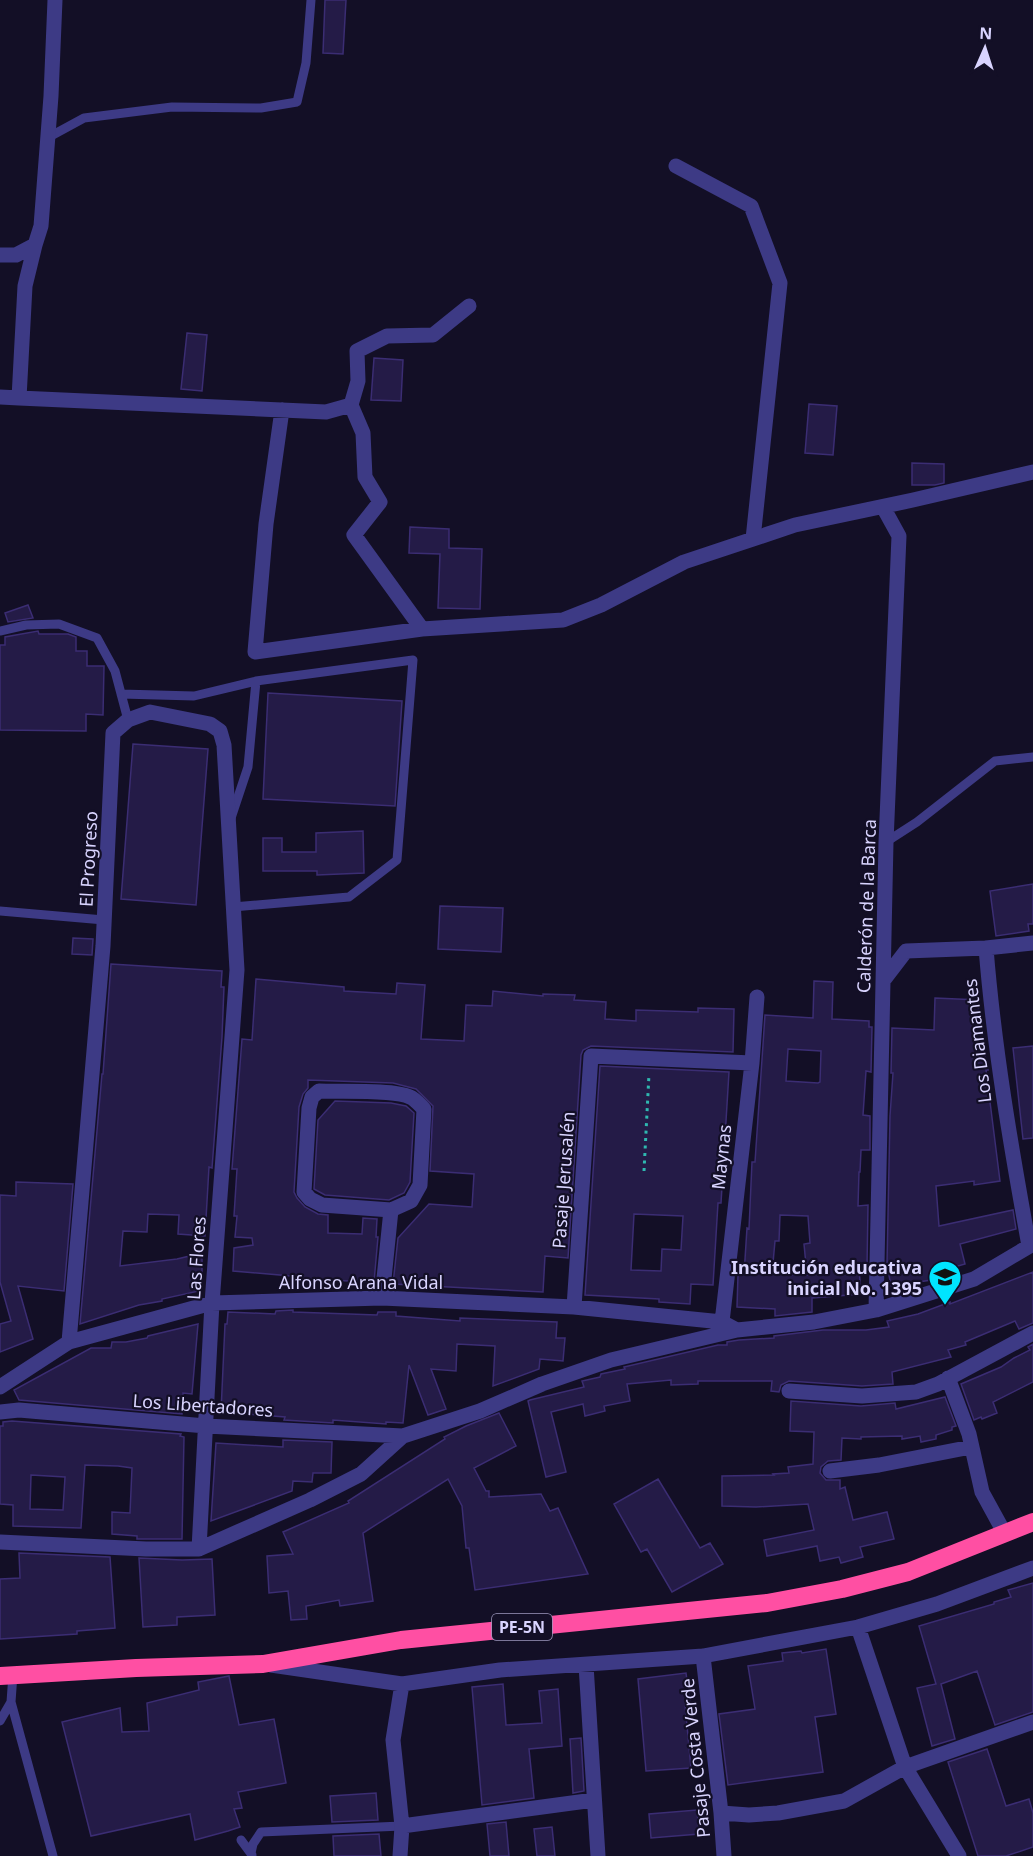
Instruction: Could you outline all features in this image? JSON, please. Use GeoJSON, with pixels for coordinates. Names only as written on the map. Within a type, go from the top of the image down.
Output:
{"type":"FeatureCollection","features":[{"type":"Feature","properties":{"kind":"highway","name":"PE-5N"},"geometry":{"type":"LineString","coordinates":[[6,1675],[263,1664],[401,1640],[767,1603],[842,1589],[908,1572],[1033,1522]]}},
{"type":"Feature","properties":{"kind":"street"},"geometry":{"type":"LineString","coordinates":[[19,398],[25,286],[41,226],[49,137],[55,0]]}},
{"type":"Feature","properties":{"kind":"street"},"geometry":{"type":"LineString","coordinates":[[676,166],[751,206],[780,283],[753,539]]}},
{"type":"Feature","properties":{"kind":"street"},"geometry":{"type":"LineString","coordinates":[[0,255],[16,255],[35,245]]}},
{"type":"Feature","properties":{"kind":"street"},"geometry":{"type":"LineString","coordinates":[[422,629],[354,535],[380,502],[365,477],[363,433],[351,405],[358,381],[357,351],[387,336],[434,334],[469,306]]}},
{"type":"Feature","properties":{"kind":"street"},"geometry":{"type":"LineString","coordinates":[[0,397],[326,412],[351,405]]}},
{"type":"Feature","properties":{"kind":"street"},"geometry":{"type":"LineString","coordinates":[[282,410],[266,524],[255,652],[422,629],[563,620],[601,605],[684,562],[795,525],[1033,472]]}},
{"type":"Feature","properties":{"kind":"street","name":"Calderón de la Barca"},"geometry":{"type":"LineString","coordinates":[[876,1310],[886,842],[899,536],[883,507]]}},
{"type":"Feature","properties":{"kind":"street"},"geometry":{"type":"LineString","coordinates":[[128,720],[150,712],[210,724],[220,731],[225,745],[233,907]]}},
{"type":"Feature","properties":{"kind":"street","name":"El Progreso"},"geometry":{"type":"LineString","coordinates":[[69,1342],[104,920],[113,733],[128,720]]}},
{"type":"Feature","properties":{"kind":"street","name":"Las Flores"},"geometry":{"type":"LineString","coordinates":[[199,1548],[212,1303],[237,970],[233,907]]}},
{"type":"Feature","properties":{"kind":"street"},"geometry":{"type":"LineString","coordinates":[[883,981],[906,951],[986,948],[1033,943]]}},
{"type":"Feature","properties":{"kind":"street","name":"Los Diamantes"},"geometry":{"type":"LineString","coordinates":[[986,948],[1004,1105],[1031,1245]]}},
{"type":"Feature","properties":{"kind":"street","name":"Maynas"},"geometry":{"type":"LineString","coordinates":[[722,1322],[752,1063],[757,997]]}},
{"type":"Feature","properties":{"kind":"street","name":"Pasaje Jerusalén"},"geometry":{"type":"LineString","coordinates":[[574,1307],[591,1056],[650,1058]]}},
{"type":"Feature","properties":{"kind":"street"},"geometry":{"type":"LineString","coordinates":[[650,1058],[752,1063]]}},
{"type":"Feature","properties":{"kind":"street"},"geometry":{"type":"LineString","coordinates":[[319,1091],[402,1095],[410,1097],[424,1109],[420,1185],[411,1201],[391,1210],[322,1205],[310,1199],[304,1192],[309,1108],[312,1096],[319,1091]]}},
{"type":"Feature","properties":{"kind":"street"},"geometry":{"type":"LineString","coordinates":[[382,1298],[391,1210]]}},
{"type":"Feature","properties":{"kind":"street"},"geometry":{"type":"LineString","coordinates":[[0,1542],[146,1549],[199,1548],[310,1500],[361,1474],[403,1436],[480,1411],[542,1384],[611,1360],[737,1330],[814,1322],[876,1310],[974,1280],[1031,1245]]}},
{"type":"Feature","properties":{"kind":"street","name":"Alfonso Arana Vidal"},"geometry":{"type":"LineString","coordinates":[[0,1387],[69,1342],[212,1303],[382,1298],[574,1307],[722,1322],[737,1330]]}},
{"type":"Feature","properties":{"kind":"street"},"geometry":{"type":"LineString","coordinates":[[789,1391],[862,1396],[916,1392],[948,1378],[1033,1333]]}},
{"type":"Feature","properties":{"kind":"street"},"geometry":{"type":"LineString","coordinates":[[948,1378],[963,1416],[982,1492],[1005,1534]]}},
{"type":"Feature","properties":{"kind":"street","name":"Los Libertadores"},"geometry":{"type":"LineString","coordinates":[[0,1412],[19,1410],[206,1426],[403,1436]]}},
{"type":"Feature","properties":{"kind":"street"},"geometry":{"type":"LineString","coordinates":[[830,1471],[879,1465],[971,1447]]}},
{"type":"Feature","properties":{"kind":"street"},"geometry":{"type":"LineString","coordinates":[[263,1664],[402,1684],[500,1670],[704,1656],[858,1627],[937,1604],[1033,1568]]}},
{"type":"Feature","properties":{"kind":"street"},"geometry":{"type":"LineString","coordinates":[[858,1627],[905,1767],[959,1856]]}},
{"type":"Feature","properties":{"kind":"street","name":"Pasaje Costa Verde"},"geometry":{"type":"LineString","coordinates":[[704,1656],[724,1856]]}},
{"type":"Feature","properties":{"kind":"street"},"geometry":{"type":"LineString","coordinates":[[586,1665],[598,1856]]}},
{"type":"Feature","properties":{"kind":"street"},"geometry":{"type":"LineString","coordinates":[[400,1856],[402,1826],[393,1740],[402,1684]]}},
{"type":"Feature","properties":{"kind":"street"},"geometry":{"type":"LineString","coordinates":[[721,1813],[778,1813],[844,1801],[905,1767],[1033,1722]]}},
{"type":"Feature","properties":{"kind":"street"},"geometry":{"type":"LineString","coordinates":[[402,1826],[594,1800]]}},
{"type":"Feature","properties":{"kind":"lane"},"geometry":{"type":"LineString","coordinates":[[49,137],[84,118],[172,107],[261,108],[297,102],[306,63],[311,0]]}},
{"type":"Feature","properties":{"kind":"lane"},"geometry":{"type":"LineString","coordinates":[[0,631],[27,625],[59,624],[97,638],[115,671],[128,720]]}},
{"type":"Feature","properties":{"kind":"lane"},"geometry":{"type":"LineString","coordinates":[[121,694],[194,696],[256,681],[413,660],[397,860],[349,897],[233,907]]}},
{"type":"Feature","properties":{"kind":"lane"},"geometry":{"type":"LineString","coordinates":[[229,825],[249,767],[256,681]]}},
{"type":"Feature","properties":{"kind":"lane"},"geometry":{"type":"LineString","coordinates":[[886,842],[917,822],[995,761],[1033,757]]}},
{"type":"Feature","properties":{"kind":"lane"},"geometry":{"type":"LineString","coordinates":[[0,911],[104,920]]}},
{"type":"Feature","properties":{"kind":"lane"},"geometry":{"type":"LineString","coordinates":[[6,1675],[11,1702],[52,1856]]}},
{"type":"Feature","properties":{"kind":"lane"},"geometry":{"type":"LineString","coordinates":[[0,1721],[11,1702]]}},
{"type":"Feature","properties":{"kind":"lane"},"geometry":{"type":"LineString","coordinates":[[251,1854],[253,1844],[261,1832],[402,1826]]}},
{"type":"Feature","properties":{"kind":"lane"},"geometry":{"type":"LineString","coordinates":[[241,1840],[251,1854]]}},
{"type":"Feature","properties":{"kind":"path"},"geometry":{"type":"LineString","coordinates":[[644,1171],[650,1058]]}},
{"type":"Feature","properties":{"kind":"building"},"geometry":{"type":"Polygon","coordinates":[[[325,0],[346,0],[343,54],[323,53],[325,0]]]}},
{"type":"Feature","properties":{"kind":"building"},"geometry":{"type":"Polygon","coordinates":[[[187,333],[207,335],[202,391],[181,389],[187,333]]]}},
{"type":"Feature","properties":{"kind":"building"},"geometry":{"type":"Polygon","coordinates":[[[374,358],[403,360],[401,401],[371,400],[374,358]]]}},
{"type":"Feature","properties":{"kind":"building"},"geometry":{"type":"Polygon","coordinates":[[[809,404],[837,406],[833,455],[805,453],[809,404]]]}},
{"type":"Feature","properties":{"kind":"building"},"geometry":{"type":"Polygon","coordinates":[[[912,463],[944,464],[944,483],[912,485],[912,463]]]}},
{"type":"Feature","properties":{"kind":"building"},"geometry":{"type":"Polygon","coordinates":[[[410,527],[449,529],[449,548],[482,549],[480,609],[438,608],[440,554],[409,553],[410,527]]]}},
{"type":"Feature","properties":{"kind":"building"},"geometry":{"type":"Polygon","coordinates":[[[28,605],[33,618],[8,622],[5,613],[28,605]]]}},
{"type":"Feature","properties":{"kind":"building"},"geometry":{"type":"Polygon","coordinates":[[[38,631],[39,634],[68,634],[76,637],[76,651],[87,651],[87,666],[104,666],[103,715],[86,714],[86,731],[0,730],[0,645],[5,645],[5,637],[38,631]]]}},
{"type":"Feature","properties":{"kind":"building"},"geometry":{"type":"Polygon","coordinates":[[[268,693],[402,701],[395,806],[263,799],[268,693]]]}},
{"type":"Feature","properties":{"kind":"building"},"geometry":{"type":"Polygon","coordinates":[[[133,744],[208,749],[196,905],[121,899],[133,744]]]}},
{"type":"Feature","properties":{"kind":"building"},"geometry":{"type":"Polygon","coordinates":[[[363,831],[364,873],[317,875],[317,871],[263,871],[263,838],[282,838],[282,852],[316,852],[316,833],[363,831]]]}},
{"type":"Feature","properties":{"kind":"building"},"geometry":{"type":"Polygon","coordinates":[[[1033,884],[1033,924],[1028,924],[1029,931],[996,936],[990,891],[1033,884]]]}},
{"type":"Feature","properties":{"kind":"building"},"geometry":{"type":"Polygon","coordinates":[[[440,906],[503,908],[501,952],[438,949],[440,906]]]}},
{"type":"Feature","properties":{"kind":"building"},"geometry":{"type":"Polygon","coordinates":[[[73,938],[93,939],[92,955],[72,954],[73,938]]]}},
{"type":"Feature","properties":{"kind":"building"},"geometry":{"type":"Polygon","coordinates":[[[111,964],[222,971],[221,987],[224,987],[222,1037],[212,1168],[209,1167],[205,1236],[178,1234],[179,1215],[148,1214],[147,1232],[123,1231],[120,1266],[177,1259],[202,1253],[202,1278],[200,1278],[199,1291],[139,1305],[80,1324],[103,1074],[111,964]]]}},
{"type":"Feature","properties":{"kind":"building"},"geometry":{"type":"Polygon","coordinates":[[[256,979],[344,987],[344,991],[396,994],[397,983],[425,985],[421,1039],[464,1041],[466,1005],[492,1006],[493,991],[543,996],[543,994],[575,995],[574,1000],[606,1002],[605,1019],[636,1021],[636,1010],[698,1012],[698,1008],[734,1009],[733,1052],[591,1046],[583,1050],[568,1258],[545,1256],[543,1292],[393,1284],[398,1238],[429,1204],[472,1207],[474,1174],[430,1171],[433,1106],[416,1089],[393,1083],[308,1080],[308,1088],[303,1094],[299,1107],[294,1192],[305,1207],[318,1214],[328,1215],[328,1233],[362,1234],[363,1218],[377,1219],[376,1237],[378,1237],[374,1282],[301,1279],[302,1277],[233,1271],[234,1248],[253,1245],[252,1238],[235,1237],[237,1169],[232,1169],[242,1039],[252,1040],[256,979]]]}},
{"type":"Feature","properties":{"kind":"building"},"geometry":{"type":"Polygon","coordinates":[[[814,981],[833,982],[832,1019],[869,1021],[869,1027],[872,1027],[871,1072],[866,1071],[863,1115],[870,1116],[870,1150],[861,1150],[858,1206],[868,1205],[867,1267],[859,1268],[861,1294],[812,1298],[812,1312],[775,1316],[775,1309],[737,1307],[738,1275],[744,1275],[747,1228],[749,1229],[752,1162],[755,1162],[765,1015],[813,1018],[814,981]],[[788,1049],[786,1081],[820,1082],[821,1051],[788,1049]],[[780,1215],[779,1241],[775,1241],[772,1274],[807,1275],[804,1244],[810,1243],[808,1216],[780,1215]]]}},
{"type":"Feature","properties":{"kind":"building"},"geometry":{"type":"Polygon","coordinates":[[[935,998],[979,1000],[976,1052],[984,1051],[988,1070],[986,1070],[1000,1181],[974,1185],[974,1181],[936,1186],[939,1226],[1013,1210],[1016,1229],[960,1244],[965,1264],[944,1270],[945,1278],[891,1286],[887,1265],[893,1073],[891,1073],[892,1028],[934,1030],[935,998]]]}},
{"type":"Feature","properties":{"kind":"building"},"geometry":{"type":"Polygon","coordinates":[[[1033,1046],[1033,1138],[1023,1139],[1013,1048],[1033,1046]]]}},
{"type":"Feature","properties":{"kind":"building"},"geometry":{"type":"Polygon","coordinates":[[[600,1066],[729,1072],[721,1203],[718,1203],[713,1285],[691,1284],[690,1304],[659,1302],[659,1299],[585,1295],[600,1066]],[[634,1214],[631,1270],[661,1271],[662,1249],[681,1250],[683,1216],[634,1214]]]}},
{"type":"Feature","properties":{"kind":"building"},"geometry":{"type":"Polygon","coordinates":[[[335,1101],[391,1103],[406,1106],[414,1113],[410,1182],[404,1193],[389,1200],[325,1195],[314,1189],[318,1120],[335,1101]]]}},
{"type":"Feature","properties":{"kind":"building"},"geometry":{"type":"Polygon","coordinates":[[[16,1182],[73,1184],[64,1291],[18,1286],[33,1339],[0,1352],[0,1324],[11,1321],[0,1282],[0,1195],[16,1196],[16,1182]]]}},
{"type":"Feature","properties":{"kind":"building"},"geometry":{"type":"Polygon","coordinates":[[[1033,1272],[1033,1323],[1019,1329],[1015,1321],[965,1342],[966,1345],[948,1350],[951,1357],[892,1372],[893,1384],[862,1386],[789,1381],[781,1385],[779,1392],[771,1391],[772,1381],[698,1381],[698,1384],[671,1385],[671,1380],[627,1384],[630,1401],[604,1406],[605,1411],[585,1416],[583,1404],[551,1412],[566,1472],[546,1477],[528,1401],[530,1400],[584,1387],[582,1381],[625,1369],[624,1367],[718,1345],[727,1345],[727,1342],[774,1338],[774,1336],[823,1330],[866,1330],[889,1327],[887,1321],[918,1314],[950,1302],[950,1304],[1033,1272]]]}},
{"type":"Feature","properties":{"kind":"building"},"geometry":{"type":"Polygon","coordinates":[[[293,1310],[293,1312],[377,1315],[378,1312],[396,1312],[396,1316],[460,1321],[460,1318],[557,1322],[556,1338],[565,1338],[563,1361],[540,1359],[539,1369],[493,1386],[495,1346],[457,1344],[456,1371],[431,1369],[446,1409],[428,1415],[409,1365],[403,1423],[333,1420],[333,1423],[284,1420],[285,1417],[221,1412],[225,1324],[227,1324],[228,1312],[275,1314],[276,1311],[293,1310]]]}},
{"type":"Feature","properties":{"kind":"building"},"geometry":{"type":"Polygon","coordinates":[[[198,1324],[192,1394],[183,1393],[182,1414],[19,1400],[14,1390],[91,1348],[111,1348],[112,1342],[147,1338],[198,1324]]]}},
{"type":"Feature","properties":{"kind":"building"},"geometry":{"type":"Polygon","coordinates":[[[1033,1344],[1033,1382],[993,1402],[997,1413],[974,1420],[961,1384],[1001,1367],[1030,1350],[1028,1347],[1033,1344]]]}},
{"type":"Feature","properties":{"kind":"building"},"geometry":{"type":"Polygon","coordinates":[[[945,1397],[956,1426],[952,1427],[952,1430],[936,1435],[936,1439],[921,1442],[920,1436],[902,1439],[902,1436],[842,1438],[841,1460],[828,1461],[821,1467],[820,1473],[826,1480],[840,1480],[840,1489],[845,1487],[853,1520],[887,1512],[894,1539],[860,1547],[863,1557],[841,1563],[839,1557],[820,1561],[817,1546],[767,1556],[764,1540],[814,1530],[808,1504],[722,1506],[722,1476],[774,1475],[789,1473],[788,1467],[813,1464],[814,1432],[790,1431],[791,1401],[861,1406],[895,1403],[896,1409],[945,1397]]]}},
{"type":"Feature","properties":{"kind":"building"},"geometry":{"type":"Polygon","coordinates":[[[499,1413],[516,1446],[474,1468],[486,1491],[489,1491],[489,1497],[541,1494],[550,1511],[558,1508],[588,1574],[475,1590],[469,1548],[466,1548],[462,1506],[448,1479],[363,1533],[373,1601],[340,1606],[339,1600],[306,1606],[307,1619],[291,1620],[288,1591],[269,1593],[267,1556],[293,1554],[283,1532],[349,1503],[348,1501],[445,1439],[444,1437],[499,1413]]]}},
{"type":"Feature","properties":{"kind":"building"},"geometry":{"type":"Polygon","coordinates":[[[3,1422],[181,1434],[180,1436],[184,1437],[182,1539],[137,1539],[137,1536],[112,1534],[112,1512],[130,1513],[132,1468],[118,1466],[85,1465],[81,1528],[13,1526],[13,1505],[0,1504],[0,1426],[3,1426],[3,1422]],[[31,1475],[30,1509],[63,1510],[65,1477],[31,1475]]]}},
{"type":"Feature","properties":{"kind":"building"},"geometry":{"type":"Polygon","coordinates":[[[283,1440],[332,1442],[331,1473],[313,1473],[312,1482],[293,1481],[292,1491],[211,1521],[216,1443],[283,1447],[283,1440]]]}},
{"type":"Feature","properties":{"kind":"building"},"geometry":{"type":"Polygon","coordinates":[[[658,1479],[700,1548],[710,1543],[723,1564],[672,1592],[647,1549],[641,1552],[614,1504],[658,1479]]]}},
{"type":"Feature","properties":{"kind":"building"},"geometry":{"type":"Polygon","coordinates":[[[19,1553],[110,1557],[115,1628],[77,1631],[77,1634],[0,1639],[0,1579],[20,1578],[19,1553]]]}},
{"type":"Feature","properties":{"kind":"building"},"geometry":{"type":"Polygon","coordinates":[[[139,1558],[212,1559],[215,1615],[177,1617],[177,1625],[143,1627],[139,1558]]]}},
{"type":"Feature","properties":{"kind":"building"},"geometry":{"type":"Polygon","coordinates":[[[1033,1583],[1033,1712],[995,1725],[977,1671],[941,1684],[955,1739],[932,1746],[917,1688],[936,1684],[919,1626],[994,1604],[994,1602],[1011,1597],[1008,1590],[1033,1583]]]}},
{"type":"Feature","properties":{"kind":"building"},"geometry":{"type":"Polygon","coordinates":[[[826,1649],[836,1714],[815,1717],[823,1772],[728,1785],[719,1714],[755,1709],[748,1666],[783,1661],[782,1653],[801,1651],[802,1653],[826,1649]]]}},
{"type":"Feature","properties":{"kind":"building"},"geometry":{"type":"Polygon","coordinates":[[[686,1673],[690,1703],[685,1704],[691,1768],[646,1771],[638,1679],[686,1673]]]}},
{"type":"Feature","properties":{"kind":"building"},"geometry":{"type":"Polygon","coordinates":[[[229,1676],[239,1725],[274,1719],[286,1783],[238,1792],[242,1808],[234,1809],[240,1827],[195,1840],[190,1814],[91,1836],[62,1722],[120,1708],[122,1732],[149,1731],[147,1703],[199,1690],[198,1682],[229,1676]]]}},
{"type":"Feature","properties":{"kind":"building"},"geometry":{"type":"Polygon","coordinates":[[[503,1684],[506,1725],[542,1723],[539,1691],[558,1689],[562,1746],[529,1749],[534,1798],[482,1805],[472,1687],[503,1684]]]}},
{"type":"Feature","properties":{"kind":"building"},"geometry":{"type":"Polygon","coordinates":[[[581,1738],[584,1791],[573,1793],[570,1739],[581,1738]]]}},
{"type":"Feature","properties":{"kind":"building"},"geometry":{"type":"Polygon","coordinates":[[[987,1749],[1006,1806],[1029,1799],[1033,1813],[1033,1847],[1006,1856],[978,1856],[948,1762],[987,1749]]]}},
{"type":"Feature","properties":{"kind":"building"},"geometry":{"type":"Polygon","coordinates":[[[376,1793],[378,1820],[332,1822],[330,1796],[376,1793]]]}},
{"type":"Feature","properties":{"kind":"building"},"geometry":{"type":"Polygon","coordinates":[[[697,1810],[699,1834],[651,1838],[649,1814],[697,1810]]]}},
{"type":"Feature","properties":{"kind":"building"},"geometry":{"type":"Polygon","coordinates":[[[506,1822],[509,1856],[490,1856],[487,1824],[506,1822]]]}},
{"type":"Feature","properties":{"kind":"building"},"geometry":{"type":"Polygon","coordinates":[[[552,1827],[555,1856],[537,1856],[534,1829],[552,1827]]]}},
{"type":"Feature","properties":{"kind":"building"},"geometry":{"type":"Polygon","coordinates":[[[379,1834],[381,1856],[334,1856],[333,1836],[379,1834]]]}},
{"type":"Feature","properties":{"kind":"place","name":"Institución educativa inicial No. 1395"},"geometry":{"type":"Point","coordinates":[945,1306]}}]}
